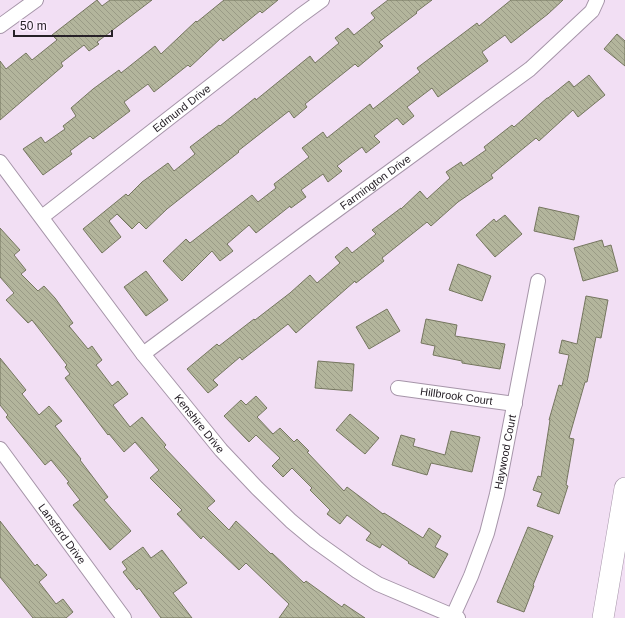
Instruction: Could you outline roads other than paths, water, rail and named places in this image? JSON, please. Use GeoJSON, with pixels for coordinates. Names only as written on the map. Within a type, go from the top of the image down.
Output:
{"type":"FeatureCollection","features":[{"type":"Feature","properties":{"kind":"highway"},"geometry":{"type":"LineString","coordinates":[[603,618],[625,488]]}},
{"type":"Feature","properties":{"kind":"street"},"geometry":{"type":"LineString","coordinates":[[0,26],[36,0]]}},
{"type":"Feature","properties":{"kind":"street","name":"Edmund Drive"},"geometry":{"type":"LineString","coordinates":[[42,217],[322,0]]}},
{"type":"Feature","properties":{"kind":"street","name":"Farmington Drive"},"geometry":{"type":"LineString","coordinates":[[143,354],[313,227],[530,69],[592,11],[597,0]]}},
{"type":"Feature","properties":{"kind":"street","name":"Kenshire Drive"},"geometry":{"type":"LineString","coordinates":[[0,162],[143,354],[221,450],[257,488],[297,526],[357,572],[378,584],[454,617]]}},
{"type":"Feature","properties":{"kind":"street","name":"Haywood Court"},"geometry":{"type":"LineString","coordinates":[[454,617],[487,533],[497,494],[538,281]]}},
{"type":"Feature","properties":{"kind":"street","name":"Hillbrook Court"},"geometry":{"type":"LineString","coordinates":[[398,388],[515,404]]}},
{"type":"Feature","properties":{"kind":"street","name":"Lansford Drive"},"geometry":{"type":"LineString","coordinates":[[0,449],[124,618]]}}]}
